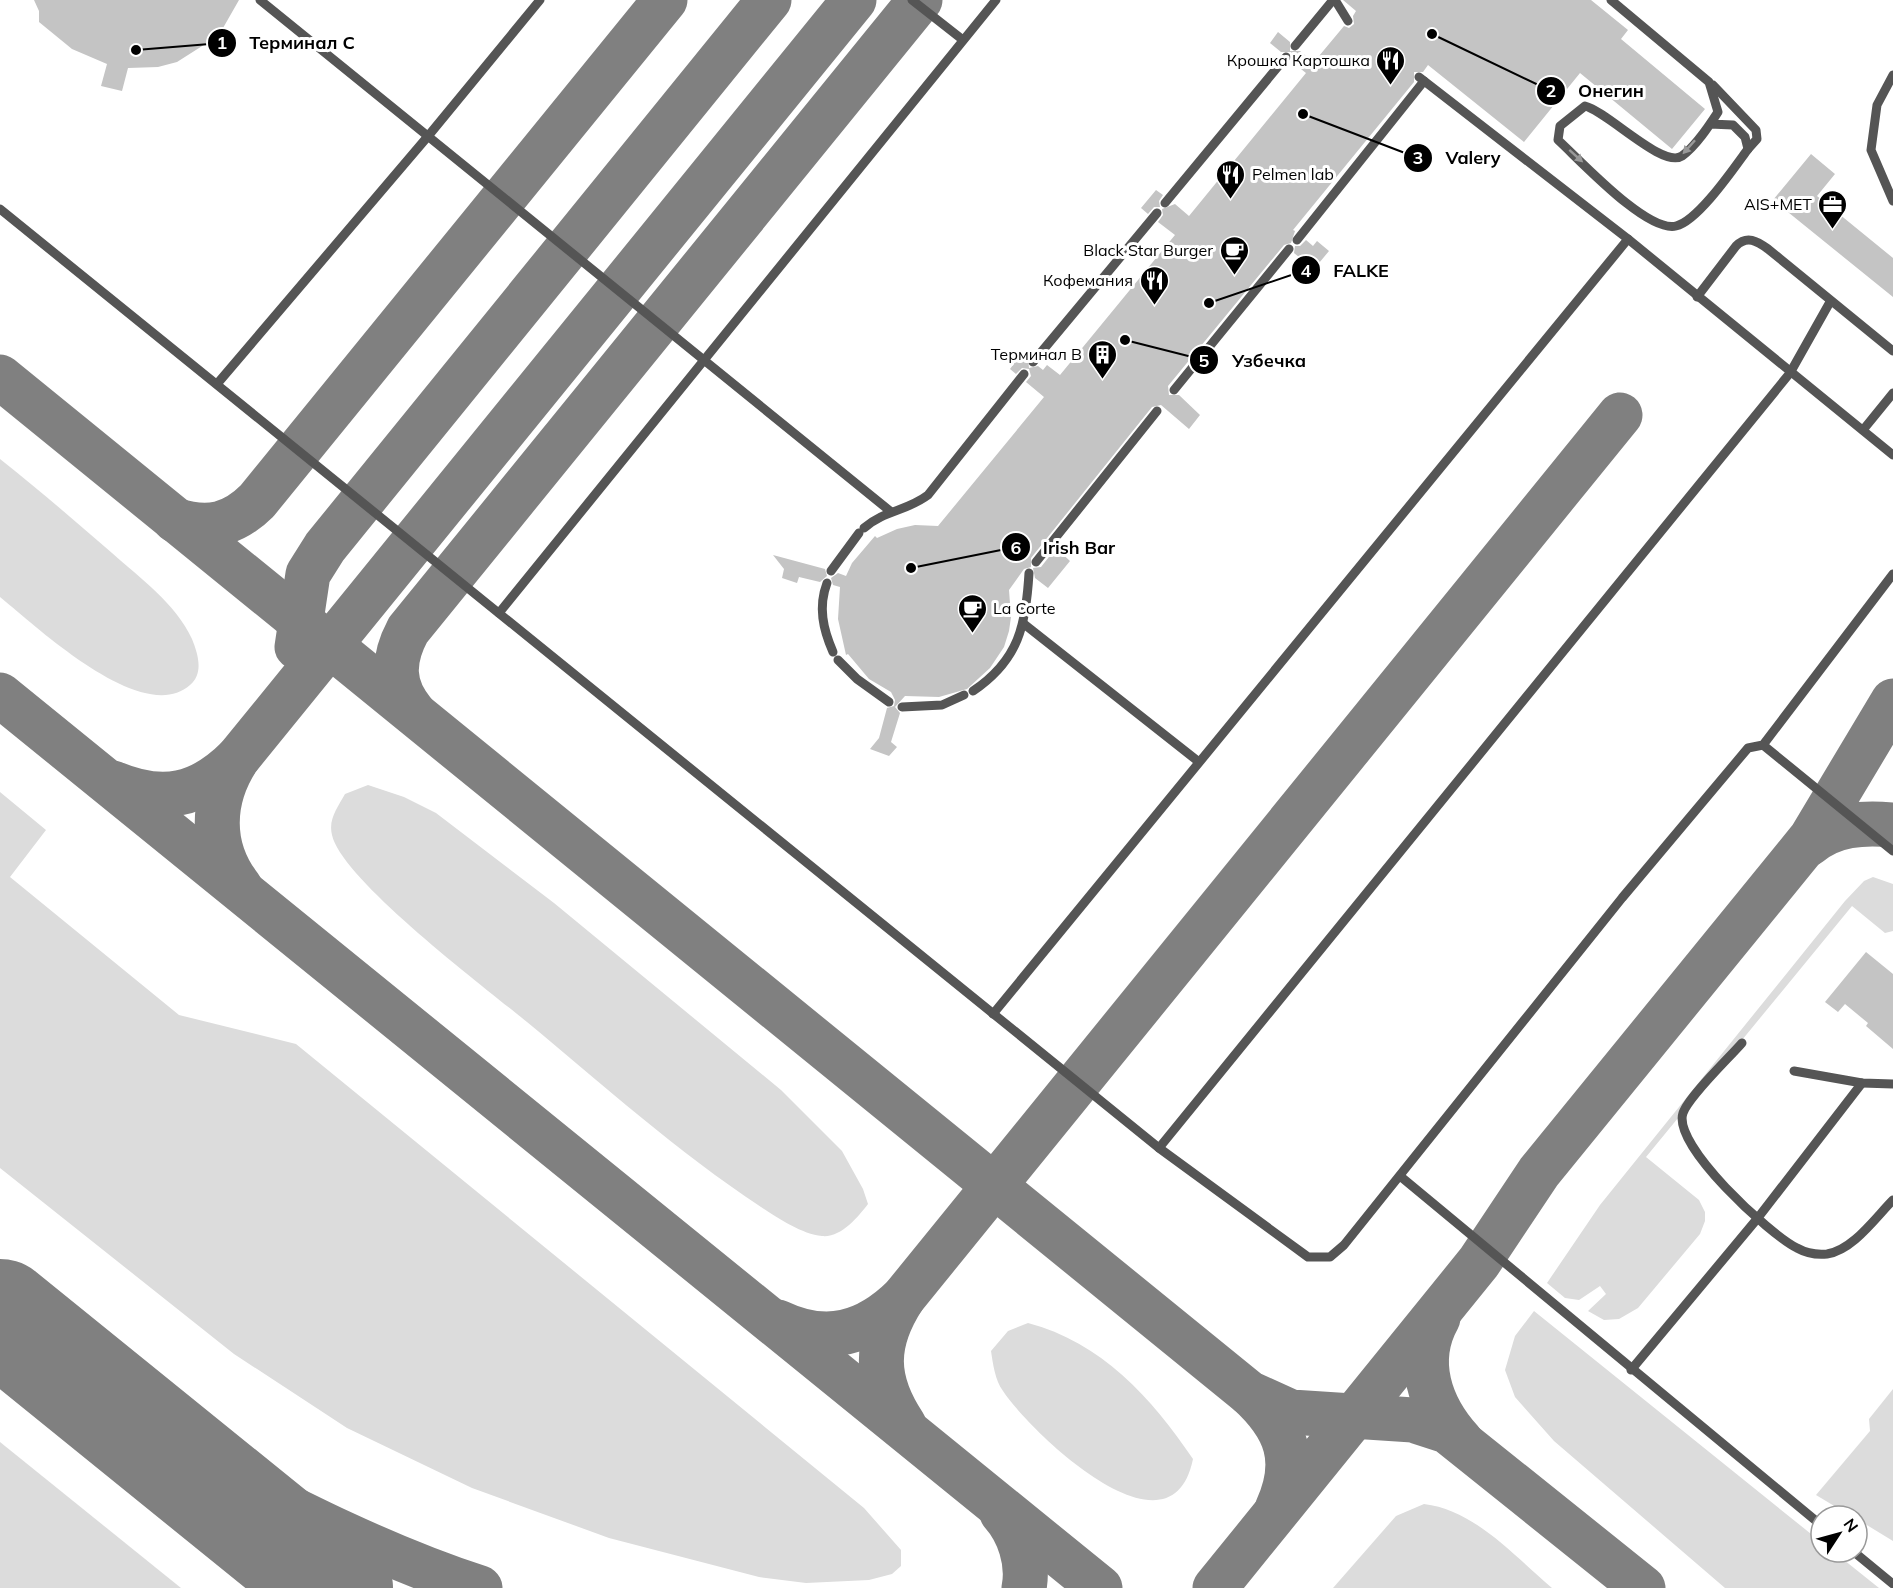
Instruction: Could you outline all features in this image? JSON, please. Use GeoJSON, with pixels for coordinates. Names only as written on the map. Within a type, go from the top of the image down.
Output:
{"type":"FeatureCollection","features":[{"type":"Feature","properties":{"kind":"lane"},"geometry":{"type":"LineString","coordinates":[[260,0],[890,511]]}},
{"type":"Feature","properties":{"kind":"lane"},"geometry":{"type":"LineString","coordinates":[[217,384],[429,135],[540,0]]}},
{"type":"Feature","properties":{"kind":"lane"},"geometry":{"type":"LineString","coordinates":[[912,0],[963,40]]}},
{"type":"Feature","properties":{"kind":"lane"},"geometry":{"type":"LineString","coordinates":[[499,613],[996,0]]}},
{"type":"Feature","properties":{"kind":"lane"},"geometry":{"type":"LineString","coordinates":[[1295,46],[1334,0],[1348,21]]}},
{"type":"Feature","properties":{"kind":"lane"},"geometry":{"type":"LineString","coordinates":[[1611,0],[1709,82],[1756,130],[1757,139],[1694,216],[1675,227],[1656,224],[1633,208],[1558,140],[1560,126],[1585,106],[1598,109],[1657,153],[1672,159],[1682,156],[1718,112],[1709,82]]}},
{"type":"Feature","properties":{"kind":"lane"},"geometry":{"type":"LineString","coordinates":[[1165,203],[1286,57]]}},
{"type":"Feature","properties":{"kind":"lane"},"geometry":{"type":"LineString","coordinates":[[1893,75],[1876,105],[1871,150],[1893,201]]}},
{"type":"Feature","properties":{"kind":"lane"},"geometry":{"type":"LineString","coordinates":[[1297,240],[1421,79],[1628,239],[1790,374],[1893,455]]}},
{"type":"Feature","properties":{"kind":"lane"},"geometry":{"type":"LineString","coordinates":[[1710,124],[1733,125],[1745,137],[1748,149]]}},
{"type":"Feature","properties":{"kind":"lane"},"geometry":{"type":"LineString","coordinates":[[0,209],[1159,1148],[1301,1254],[1316,1258],[1330,1257],[1344,1245],[1662,849],[1748,748],[1763,745],[1893,574]]}},
{"type":"Feature","properties":{"kind":"lane"},"geometry":{"type":"LineString","coordinates":[[1033,362],[1157,213]]}},
{"type":"Feature","properties":{"kind":"lane"},"geometry":{"type":"LineString","coordinates":[[993,1014],[1628,239]]}},
{"type":"Feature","properties":{"kind":"lane"},"geometry":{"type":"LineString","coordinates":[[1697,297],[1736,246],[1747,239],[1768,249],[1830,302],[1893,351]]}},
{"type":"Feature","properties":{"kind":"lane"},"geometry":{"type":"LineString","coordinates":[[1174,390],[1289,249]]}},
{"type":"Feature","properties":{"kind":"lane"},"geometry":{"type":"LineString","coordinates":[[1159,1148],[1790,374],[1830,302]]}},
{"type":"Feature","properties":{"kind":"lane"},"geometry":{"type":"LineString","coordinates":[[831,571],[862,530],[890,511],[915,505],[928,495],[1024,374]]}},
{"type":"Feature","properties":{"kind":"lane"},"geometry":{"type":"LineString","coordinates":[[1863,430],[1893,393]]}},
{"type":"Feature","properties":{"kind":"lane"},"geometry":{"type":"LineString","coordinates":[[1036,562],[1157,411]]}},
{"type":"Feature","properties":{"kind":"lane"},"geometry":{"type":"LineString","coordinates":[[902,706],[942,705],[969,693],[1000,670],[1012,652],[1024,624],[1029,573]]}},
{"type":"Feature","properties":{"kind":"lane"},"geometry":{"type":"LineString","coordinates":[[826,583],[822,596],[822,618],[836,656],[857,679],[888,702]]}},
{"type":"Feature","properties":{"kind":"lane"},"geometry":{"type":"LineString","coordinates":[[1024,624],[1199,762]]}},
{"type":"Feature","properties":{"kind":"lane"},"geometry":{"type":"LineString","coordinates":[[1763,745],[1893,851]]}},
{"type":"Feature","properties":{"kind":"lane"},"geometry":{"type":"LineString","coordinates":[[1742,1043],[1688,1106],[1682,1121],[1690,1142],[1731,1193],[1757,1219],[1799,1250],[1812,1254],[1828,1254],[1844,1249],[1893,1200]]}},
{"type":"Feature","properties":{"kind":"lane"},"geometry":{"type":"LineString","coordinates":[[1794,1071],[1862,1083],[1893,1084]]}},
{"type":"Feature","properties":{"kind":"lane"},"geometry":{"type":"LineString","coordinates":[[1631,1370],[1757,1219],[1862,1083]]}},
{"type":"Feature","properties":{"kind":"lane"},"geometry":{"type":"LineString","coordinates":[[1400,1176],[1631,1370],[1809,1515]]}},
{"type":"Feature","properties":{"kind":"lane"},"geometry":{"type":"LineString","coordinates":[[1869,1564],[1893,1584]]}},
{"type":"Feature","properties":{"kind":"shaded area"},"geometry":{"type":"Polygon","coordinates":[[[0,459],[145,582],[177,614],[192,639],[198,657],[197,675],[190,685],[170,695],[146,693],[119,684],[64,649],[0,597],[0,459]]]}},
{"type":"Feature","properties":{"kind":"shaded area"},"geometry":{"type":"Polygon","coordinates":[[[368,785],[404,797],[436,813],[554,903],[781,1090],[842,1151],[863,1189],[868,1204],[859,1215],[848,1226],[829,1236],[814,1235],[782,1220],[700,1164],[418,933],[361,879],[342,855],[332,835],[331,824],[345,794],[368,785]]]}},
{"type":"Feature","properties":{"kind":"shaded area"},"geometry":{"type":"Polygon","coordinates":[[[0,792],[46,830],[10,877],[179,1015],[296,1044],[864,1508],[901,1550],[901,1566],[892,1574],[869,1580],[806,1583],[759,1577],[609,1538],[472,1488],[347,1428],[234,1354],[0,1168],[0,792]]]}},
{"type":"Feature","properties":{"kind":"shaded area"},"geometry":{"type":"Polygon","coordinates":[[[1873,877],[1893,884],[1893,931],[1885,933],[1852,906],[1646,1157],[1699,1200],[1705,1212],[1705,1221],[1700,1234],[1638,1308],[1619,1319],[1604,1320],[1588,1311],[1606,1294],[1600,1286],[1579,1300],[1565,1298],[1547,1283],[1600,1205],[1845,901],[1864,881],[1873,877]]]}},
{"type":"Feature","properties":{"kind":"shaded area"},"geometry":{"type":"Polygon","coordinates":[[[1534,1311],[1809,1532],[1809,1564],[1849,1564],[1879,1588],[1725,1588],[1554,1441],[1515,1397],[1505,1370],[1515,1336],[1534,1311]]]}},
{"type":"Feature","properties":{"kind":"shaded area"},"geometry":{"type":"Polygon","coordinates":[[[1028,1323],[1079,1344],[1101,1358],[1142,1394],[1193,1459],[1180,1489],[1158,1500],[1131,1496],[1100,1481],[1041,1435],[1018,1410],[998,1382],[991,1351],[1008,1331],[1028,1323]]]}},
{"type":"Feature","properties":{"kind":"shaded area"},"geometry":{"type":"Polygon","coordinates":[[[1893,1389],[1893,1541],[1869,1526],[1869,1504],[1831,1504],[1816,1495],[1870,1431],[1869,1419],[1893,1389]]]}},
{"type":"Feature","properties":{"kind":"shaded area"},"geometry":{"type":"Polygon","coordinates":[[[0,1442],[181,1588],[0,1588],[0,1442]]]}},
{"type":"Feature","properties":{"kind":"shaded area"},"geometry":{"type":"Polygon","coordinates":[[[1424,1504],[1443,1508],[1477,1525],[1493,1536],[1552,1588],[1333,1588],[1396,1516],[1424,1504]]]}},
{"type":"Feature","properties":{"kind":"building"},"geometry":{"type":"Polygon","coordinates":[[[34,0],[239,0],[223,28],[210,41],[177,62],[158,67],[128,68],[122,91],[101,86],[107,64],[72,49],[39,22],[39,11],[34,0]]]}},
{"type":"Feature","properties":{"kind":"building","name":"Терминал B"},"geometry":{"type":"Polygon","coordinates":[[[1343,0],[1591,0],[1628,30],[1621,39],[1705,109],[1672,149],[1580,73],[1524,142],[1428,65],[1423,72],[1414,72],[1414,82],[1293,230],[1295,231],[1291,243],[1284,245],[1168,386],[1169,395],[1179,395],[1200,415],[1189,429],[1161,405],[1152,407],[1031,558],[1031,567],[1024,569],[1009,590],[1011,617],[1009,631],[1004,647],[990,668],[967,689],[939,697],[905,696],[895,707],[900,713],[891,742],[897,747],[889,756],[870,749],[879,738],[887,708],[894,706],[895,700],[891,692],[869,679],[848,654],[846,655],[838,619],[840,587],[833,585],[831,578],[838,573],[846,576],[852,563],[875,536],[877,538],[897,529],[915,525],[938,526],[1044,397],[1026,382],[1031,376],[1029,369],[1022,368],[1016,374],[1010,369],[1022,353],[1028,358],[1029,368],[1038,366],[1043,370],[1047,365],[1060,375],[1175,235],[1158,222],[1163,215],[1162,209],[1175,204],[1189,216],[1306,73],[1291,61],[1291,52],[1281,52],[1270,43],[1278,32],[1290,42],[1290,51],[1300,51],[1314,62],[1344,26],[1349,28],[1354,24],[1353,16],[1356,11],[1343,0]]]}},
{"type":"Feature","properties":{"kind":"building","name":"AIS+MET"},"geometry":{"type":"Polygon","coordinates":[[[1811,154],[1835,174],[1817,196],[1893,258],[1893,297],[1773,200],[1811,154]]]}},
{"type":"Feature","properties":{"kind":"building"},"geometry":{"type":"Polygon","coordinates":[[[1156,190],[1163,195],[1159,201],[1160,207],[1154,207],[1148,214],[1141,208],[1156,190]]]}},
{"type":"Feature","properties":{"kind":"building"},"geometry":{"type":"Polygon","coordinates":[[[1306,240],[1313,246],[1317,241],[1329,251],[1314,269],[1294,253],[1295,246],[1300,246],[1306,240]]]}},
{"type":"Feature","properties":{"kind":"building"},"geometry":{"type":"Polygon","coordinates":[[[1056,548],[1070,561],[1048,588],[1035,578],[1033,568],[1041,567],[1056,548]]]}},
{"type":"Feature","properties":{"kind":"building"},"geometry":{"type":"Polygon","coordinates":[[[773,555],[825,569],[827,576],[820,582],[799,577],[797,583],[782,578],[784,569],[773,555]]]}},
{"type":"Feature","properties":{"kind":"building"},"geometry":{"type":"Polygon","coordinates":[[[1866,952],[1893,974],[1893,1049],[1866,1026],[1868,1023],[1845,1004],[1838,1012],[1825,1002],[1866,952]]]}},
{"type":"Feature","properties":{"kind":"taxiway"},"geometry":{"type":"LineString","coordinates":[[175,520],[198,525],[219,524],[239,516],[257,501],[665,0]]}},
{"type":"Feature","properties":{"kind":"taxiway"},"geometry":{"type":"LineString","coordinates":[[297,647],[308,574],[325,547],[769,0]]}},
{"type":"Feature","properties":{"kind":"taxiway"},"geometry":{"type":"LineString","coordinates":[[240,887],[223,856],[217,823],[223,790],[238,758],[854,0]]}},
{"type":"Feature","properties":{"kind":"taxiway"},"geometry":{"type":"LineString","coordinates":[[414,713],[401,693],[396,673],[399,652],[408,630],[920,0]]}},
{"type":"Feature","properties":{"kind":"taxiway"},"geometry":{"type":"LineString","coordinates":[[0,377],[1249,1393],[1291,1412],[1413,1420],[1447,1431],[1643,1588]]}},
{"type":"Feature","properties":{"kind":"taxiway"},"geometry":{"type":"LineString","coordinates":[[778,1322],[813,1333],[845,1332],[875,1320],[903,1298],[1620,415]]}},
{"type":"Feature","properties":{"kind":"taxiway"},"geometry":{"type":"LineString","coordinates":[[0,695],[1100,1588]]}},
{"type":"Feature","properties":{"kind":"taxiway"},"geometry":{"type":"LineString","coordinates":[[1215,1588],[1479,1262],[1539,1172],[1811,838],[1893,701]]}},
{"type":"Feature","properties":{"kind":"taxiway"},"geometry":{"type":"LineString","coordinates":[[113,783],[148,793],[180,793],[209,781],[238,758]]}},
{"type":"Feature","properties":{"kind":"taxiway"},"geometry":{"type":"LineString","coordinates":[[1809,844],[1838,828],[1860,824],[1893,825]]}},
{"type":"Feature","properties":{"kind":"taxiway"},"geometry":{"type":"LineString","coordinates":[[903,1298],[887,1330],[881,1362],[887,1392],[904,1425]]}},
{"type":"Feature","properties":{"kind":"taxiway"},"geometry":{"type":"LineString","coordinates":[[1438,1318],[1427,1351],[1429,1383],[1441,1413],[1461,1441]]}},
{"type":"Feature","properties":{"kind":"taxiway"},"geometry":{"type":"LineString","coordinates":[[1249,1393],[1272,1419],[1285,1446],[1288,1460],[1287,1476],[1277,1509]]}},
{"type":"Feature","properties":{"kind":"taxiway"},"geometry":{"type":"LineString","coordinates":[[147,1435],[269,1498],[352,1537],[394,1556],[480,1588]]}},
{"type":"Feature","properties":{"kind":"taxiway"},"geometry":{"type":"LineString","coordinates":[[1002,1513],[1018,1538],[1024,1558],[1024,1588]]}},
{"type":"Feature","properties":{"kind":"runway"},"geometry":{"type":"LineString","coordinates":[[0,1316],[336,1588]]}},
{"type":"Feature","properties":{"kind":"place","name":"Онегин"},"geometry":{"type":"Point","coordinates":[1432,34]}},
{"type":"Feature","properties":{"kind":"place","name":"Терминал C"},"geometry":{"type":"Point","coordinates":[136,50]}},
{"type":"Feature","properties":{"kind":"place","name":"Крошка Картошка"},"geometry":{"type":"Point","coordinates":[1391,86]}},
{"type":"Feature","properties":{"kind":"place","name":"Valery"},"geometry":{"type":"Point","coordinates":[1303,114]}},
{"type":"Feature","properties":{"kind":"place","name":"Pelmen lab"},"geometry":{"type":"Point","coordinates":[1231,200]}},
{"type":"Feature","properties":{"kind":"place","name":"AIS+MET"},"geometry":{"type":"Point","coordinates":[1833,230]}},
{"type":"Feature","properties":{"kind":"place","name":"Black Star Burger"},"geometry":{"type":"Point","coordinates":[1234,276]}},
{"type":"Feature","properties":{"kind":"place","name":"FALKE"},"geometry":{"type":"Point","coordinates":[1209,303]}},
{"type":"Feature","properties":{"kind":"place","name":"Кофемания"},"geometry":{"type":"Point","coordinates":[1154,306]}},
{"type":"Feature","properties":{"kind":"place","name":"Узбечка"},"geometry":{"type":"Point","coordinates":[1125,340]}},
{"type":"Feature","properties":{"kind":"place","name":"Терминал B"},"geometry":{"type":"Point","coordinates":[1103,380]}},
{"type":"Feature","properties":{"kind":"place","name":"Irish Bar"},"geometry":{"type":"Point","coordinates":[911,568]}},
{"type":"Feature","properties":{"kind":"place","name":"La Corte"},"geometry":{"type":"Point","coordinates":[972,634]}}]}
